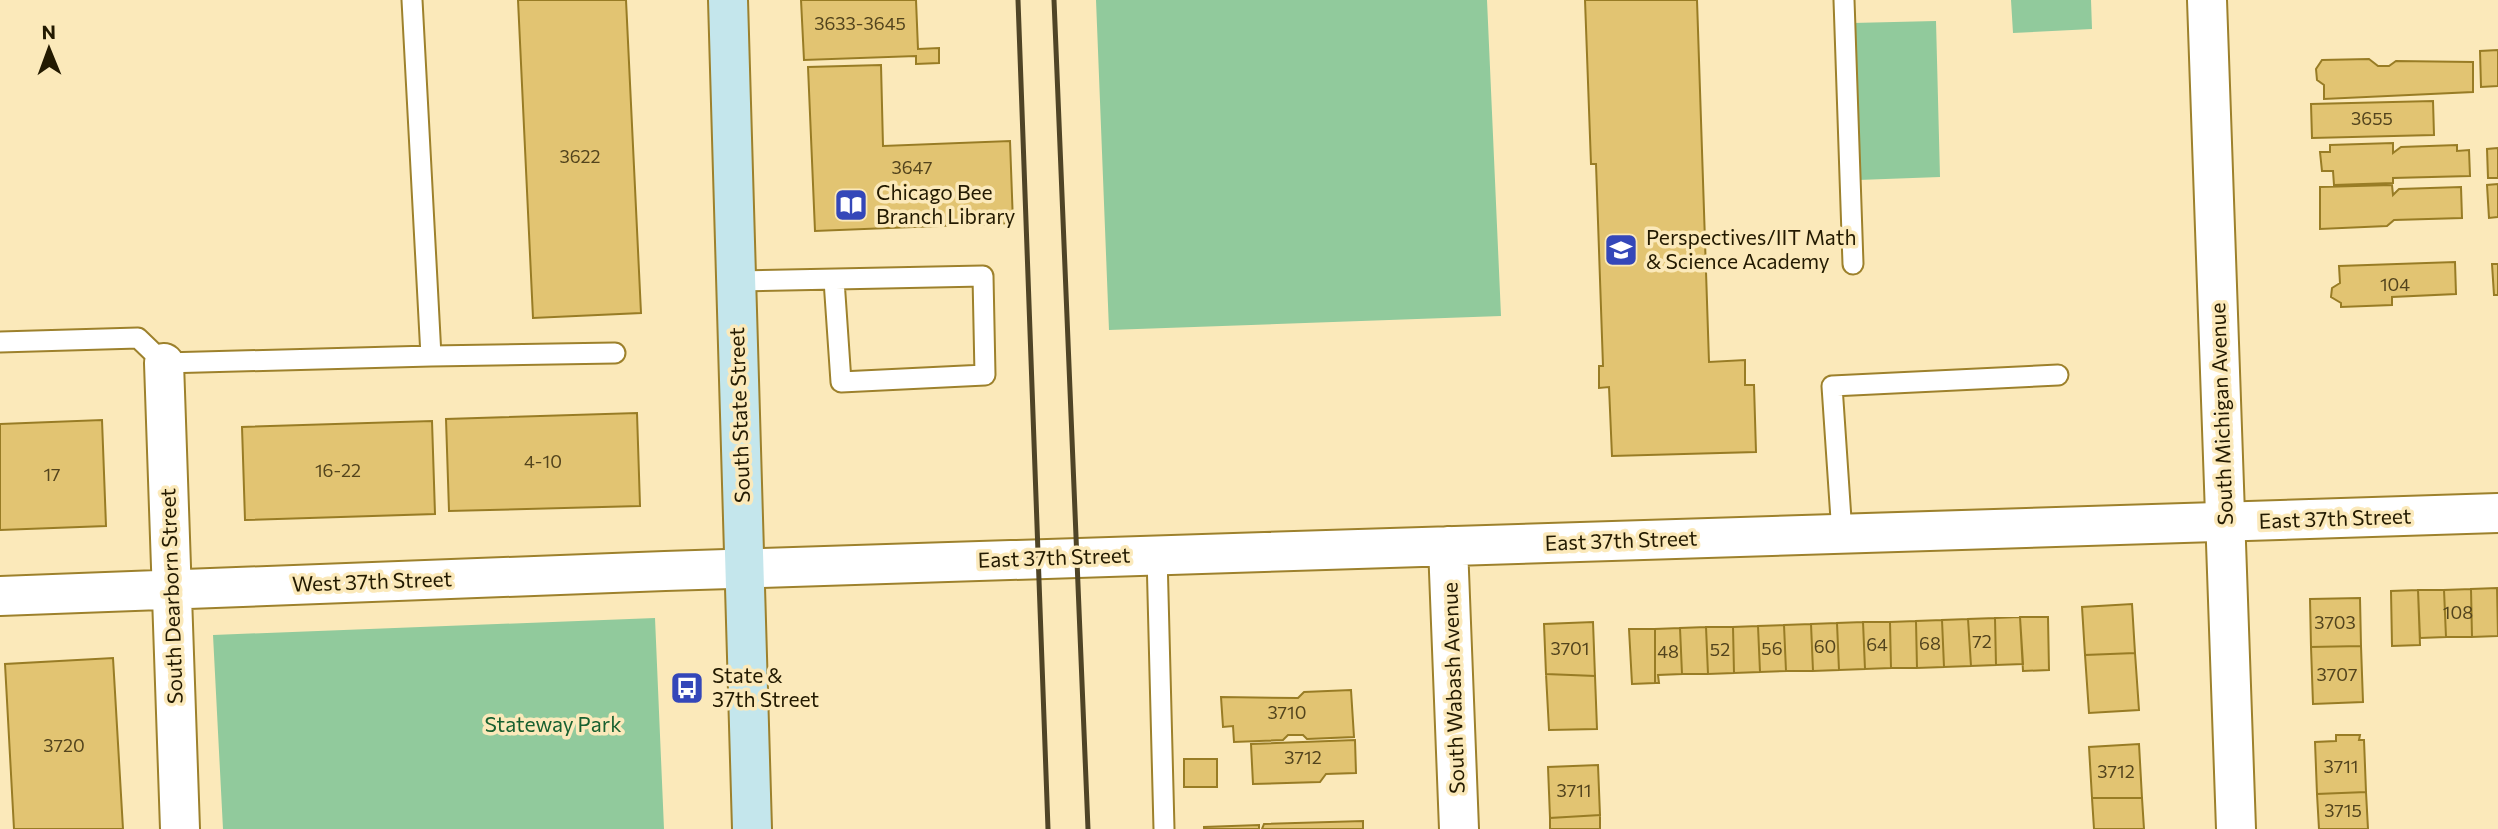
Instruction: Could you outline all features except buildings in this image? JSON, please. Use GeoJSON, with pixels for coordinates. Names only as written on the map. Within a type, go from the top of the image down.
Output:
{"type":"FeatureCollection","features":[{"type":"Feature","properties":{"kind":"main road","name":"South State Street"},"geometry":{"type":"LineString","coordinates":[[728,0],[752,829]]}},
{"type":"Feature","properties":{"kind":"street","name":"South Michigan Avenue"},"geometry":{"type":"LineString","coordinates":[[2207,0],[2236,829]]}},
{"type":"Feature","properties":{"kind":"street","name":"South Dearborn Street"},"geometry":{"type":"LineString","coordinates":[[164,363],[180,829]]}},
{"type":"Feature","properties":{"kind":"street","name":"East 37th Street"},"geometry":{"type":"LineString","coordinates":[[744,568],[2498,513]]}},
{"type":"Feature","properties":{"kind":"street","name":"South Wabash Avenue"},"geometry":{"type":"LineString","coordinates":[[1448,547],[1459,829]]}},
{"type":"Feature","properties":{"kind":"street","name":"West 37th Street"},"geometry":{"type":"LineString","coordinates":[[0,596],[744,568]]}},
{"type":"Feature","properties":{"kind":"lane"},"geometry":{"type":"LineString","coordinates":[[412,0],[431,356]]}},
{"type":"Feature","properties":{"kind":"lane"},"geometry":{"type":"LineString","coordinates":[[1844,0],[1853,264]]}},
{"type":"Feature","properties":{"kind":"lane"},"geometry":{"type":"LineString","coordinates":[[736,281],[834,279],[983,276],[985,375],[841,382],[834,279]]}},
{"type":"Feature","properties":{"kind":"lane"},"geometry":{"type":"LineString","coordinates":[[0,342],[138,338],[164,363],[615,353]]}},
{"type":"Feature","properties":{"kind":"lane"},"geometry":{"type":"LineString","coordinates":[[1842,534],[1832,386],[2058,375]]}},
{"type":"Feature","properties":{"kind":"lane"},"geometry":{"type":"LineString","coordinates":[[1157,555],[1164,829]]}},
{"type":"Feature","properties":{"kind":"green space"},"geometry":{"type":"Polygon","coordinates":[[[1096,0],[1487,0],[1501,316],[1109,330],[1096,0]]]}},
{"type":"Feature","properties":{"kind":"green space"},"geometry":{"type":"Polygon","coordinates":[[[2011,0],[2091,0],[2092,29],[2013,33],[2011,0]]]}},
{"type":"Feature","properties":{"kind":"green space"},"geometry":{"type":"Polygon","coordinates":[[[1936,21],[1940,177],[1858,180],[1852,23],[1936,21]]]}},
{"type":"Feature","properties":{"kind":"green space","name":"Stateway Park"},"geometry":{"type":"Polygon","coordinates":[[[655,618],[664,829],[223,829],[213,635],[655,618]]]}},
{"type":"Feature","properties":{"kind":"railway"},"geometry":{"type":"LineString","coordinates":[[1018,0],[1048,829]]}},
{"type":"Feature","properties":{"kind":"railway"},"geometry":{"type":"LineString","coordinates":[[1054,0],[1088,829]]}},
{"type":"Feature","properties":{"kind":"place","name":"Chicago Bee Branch Library"},"geometry":{"type":"Point","coordinates":[851,205]}},
{"type":"Feature","properties":{"kind":"place","name":"Perspectives/IIT Math & Science Academy"},"geometry":{"type":"Point","coordinates":[1621,250]}},
{"type":"Feature","properties":{"kind":"place","name":"State & 37th Street"},"geometry":{"type":"Point","coordinates":[687,688]}}]}
